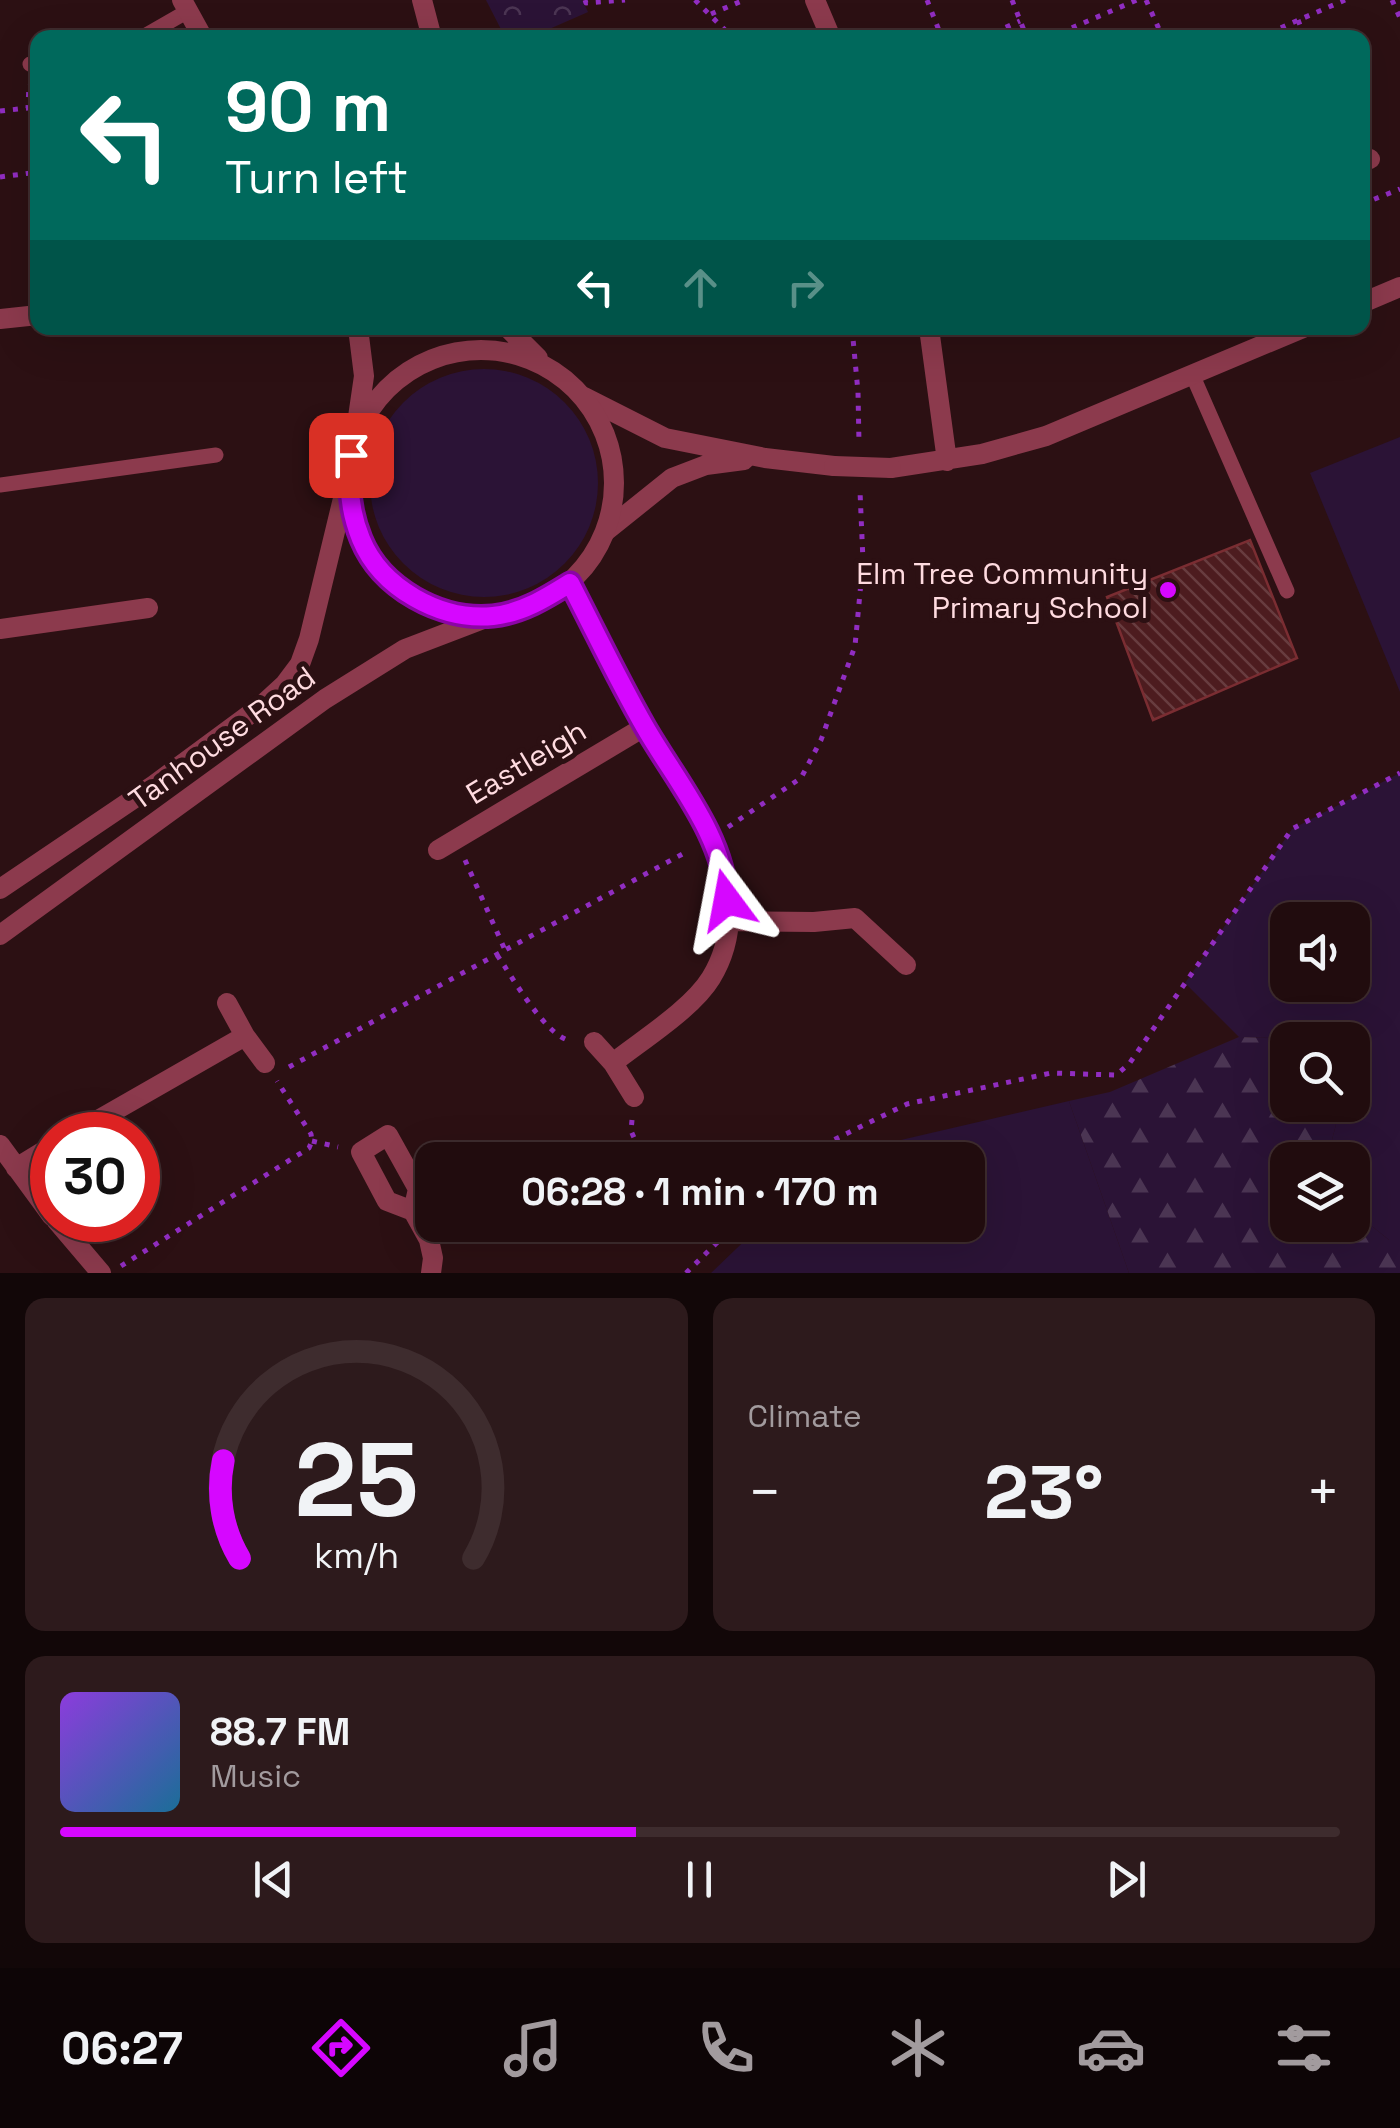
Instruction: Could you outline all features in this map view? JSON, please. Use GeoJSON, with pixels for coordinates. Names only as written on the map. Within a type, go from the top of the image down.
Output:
{"type":"FeatureCollection","features":[{"type":"Feature","properties":{"kind":"street"},"geometry":{"type":"LineString","coordinates":[[422,0],[430,30]]}},
{"type":"Feature","properties":{"kind":"street"},"geometry":{"type":"LineString","coordinates":[[815,0],[828,30]]}},
{"type":"Feature","properties":{"kind":"street"},"geometry":{"type":"LineString","coordinates":[[185,6],[198,30]]}},
{"type":"Feature","properties":{"kind":"street"},"geometry":{"type":"LineString","coordinates":[[1370,300],[1400,287]]}},
{"type":"Feature","properties":{"kind":"street"},"geometry":{"type":"LineString","coordinates":[[0,319],[30,316]]}},
{"type":"Feature","properties":{"kind":"street"},"geometry":{"type":"LineString","coordinates":[[359,335],[364,376],[362,403],[348,479],[362,541],[384,574],[416,599],[453,614],[493,616],[534,606],[570,583],[591,559],[606,531],[614,497],[613,461],[603,427],[584,397]]}},
{"type":"Feature","properties":{"kind":"street"},"geometry":{"type":"LineString","coordinates":[[514,335],[584,397],[665,438],[766,458],[891,468],[947,461],[1046,436],[1286,335]]}},
{"type":"Feature","properties":{"kind":"street"},"geometry":{"type":"LineString","coordinates":[[930,335],[947,461]]}},
{"type":"Feature","properties":{"kind":"street"},"geometry":{"type":"LineString","coordinates":[[351,455],[366,416],[392,383],[428,360],[468,350],[510,352],[550,368]]}},
{"type":"Feature","properties":{"kind":"street"},"geometry":{"type":"LineString","coordinates":[[606,531],[672,478],[706,464],[766,458]]}},
{"type":"Feature","properties":{"kind":"street","name":"Tanhouse Road"},"geometry":{"type":"LineString","coordinates":[[0,889],[154,785],[285,684],[300,664],[309,640],[348,479]]}},
{"type":"Feature","properties":{"kind":"street"},"geometry":{"type":"LineString","coordinates":[[570,583],[644,726],[711,839],[726,880],[728,921],[724,948],[712,977],[695,999],[613,1063]]}},
{"type":"Feature","properties":{"kind":"street"},"geometry":{"type":"LineString","coordinates":[[0,628],[148,608]]}},
{"type":"Feature","properties":{"kind":"street","name":"Tanhouse Road"},"geometry":{"type":"LineString","coordinates":[[0,935],[325,699],[405,649],[493,616]]}},
{"type":"Feature","properties":{"kind":"street","name":"Eastleigh"},"geometry":{"type":"LineString","coordinates":[[447,844],[644,726]]}},
{"type":"Feature","properties":{"kind":"street"},"geometry":{"type":"LineString","coordinates":[[728,921],[814,922],[855,918],[906,964]]}},
{"type":"Feature","properties":{"kind":"street"},"geometry":{"type":"LineString","coordinates":[[227,1003],[266,1063]]}},
{"type":"Feature","properties":{"kind":"street"},"geometry":{"type":"LineString","coordinates":[[112,1112],[245,1036]]}},
{"type":"Feature","properties":{"kind":"street"},"geometry":{"type":"LineString","coordinates":[[594,1042],[613,1063],[634,1098]]}},
{"type":"Feature","properties":{"kind":"street"},"geometry":{"type":"LineString","coordinates":[[0,1144],[30,1186]]}},
{"type":"Feature","properties":{"kind":"street"},"geometry":{"type":"LineString","coordinates":[[16,1168],[30,1159]]}},
{"type":"Feature","properties":{"kind":"street"},"geometry":{"type":"LineString","coordinates":[[413,1211],[429,1240],[437,1268]]}},
{"type":"Feature","properties":{"kind":"street"},"geometry":{"type":"LineString","coordinates":[[75,1242],[101,1273]]}},
{"type":"Feature","properties":{"kind":"lane"},"geometry":{"type":"LineString","coordinates":[[152,30],[185,6]]}},
{"type":"Feature","properties":{"kind":"lane"},"geometry":{"type":"LineString","coordinates":[[1192,374],[1287,591]]}},
{"type":"Feature","properties":{"kind":"lane"},"geometry":{"type":"LineString","coordinates":[[0,485],[216,455]]}},
{"type":"Feature","properties":{"kind":"path"},"geometry":{"type":"LineString","coordinates":[[585,0],[625,0]]}},
{"type":"Feature","properties":{"kind":"path"},"geometry":{"type":"LineString","coordinates":[[695,0],[725,30]]}},
{"type":"Feature","properties":{"kind":"path"},"geometry":{"type":"LineString","coordinates":[[710,14],[744,0]]}},
{"type":"Feature","properties":{"kind":"path"},"geometry":{"type":"LineString","coordinates":[[926,0],[939,30]]}},
{"type":"Feature","properties":{"kind":"path"},"geometry":{"type":"LineString","coordinates":[[1012,0],[1024,30]]}},
{"type":"Feature","properties":{"kind":"path"},"geometry":{"type":"LineString","coordinates":[[1067,30],[1136,0]]}},
{"type":"Feature","properties":{"kind":"path"},"geometry":{"type":"LineString","coordinates":[[1146,0],[1159,30]]}},
{"type":"Feature","properties":{"kind":"path"},"geometry":{"type":"LineString","coordinates":[[1275,30],[1346,0]]}},
{"type":"Feature","properties":{"kind":"path"},"geometry":{"type":"LineString","coordinates":[[1392,0],[1400,18]]}},
{"type":"Feature","properties":{"kind":"path"},"geometry":{"type":"LineString","coordinates":[[1298,20],[1302,30]]}},
{"type":"Feature","properties":{"kind":"path"},"geometry":{"type":"LineString","coordinates":[[1000,30],[1020,21]]}},
{"type":"Feature","properties":{"kind":"path"},"geometry":{"type":"LineString","coordinates":[[0,111],[28,108],[30,93]]}},
{"type":"Feature","properties":{"kind":"path"},"geometry":{"type":"LineString","coordinates":[[0,177],[30,173]]}},
{"type":"Feature","properties":{"kind":"path"},"geometry":{"type":"LineString","coordinates":[[1370,201],[1400,189]]}},
{"type":"Feature","properties":{"kind":"path"},"geometry":{"type":"LineString","coordinates":[[853,335],[859,446]]}},
{"type":"Feature","properties":{"kind":"path"},"geometry":{"type":"LineString","coordinates":[[111,1273],[309,1148],[311,1134],[274,1076],[711,839],[800,778],[821,740],[855,646],[862,561],[860,490]]}},
{"type":"Feature","properties":{"kind":"path"},"geometry":{"type":"LineString","coordinates":[[829,1142],[907,1104],[1051,1073],[1116,1075],[1129,1064],[1292,828],[1400,773]]}},
{"type":"Feature","properties":{"kind":"path"},"geometry":{"type":"LineString","coordinates":[[447,844],[505,950]]}},
{"type":"Feature","properties":{"kind":"path"},"geometry":{"type":"LineString","coordinates":[[497,955],[544,1022],[564,1040],[594,1042]]}},
{"type":"Feature","properties":{"kind":"path"},"geometry":{"type":"LineString","coordinates":[[634,1098],[631,1131],[636,1142]]}},
{"type":"Feature","properties":{"kind":"path"},"geometry":{"type":"LineString","coordinates":[[686,1273],[718,1242]]}},
{"type":"Feature","properties":{"kind":"green space"},"geometry":{"type":"Polygon","coordinates":[[[486,0],[582,0],[588,12],[547,30],[501,30],[486,0]]]}},
{"type":"Feature","properties":{"kind":"green space"},"geometry":{"type":"Polygon","coordinates":[[[484,369],[527,378],[564,403],[589,440],[598,483],[589,526],[564,563],[527,588],[484,597],[441,588],[404,563],[379,526],[370,483],[379,440],[404,403],[441,378],[484,369]]]}},
{"type":"Feature","properties":{"kind":"green space"},"geometry":{"type":"Polygon","coordinates":[[[1400,437],[1400,692],[1310,473],[1400,437]]]}},
{"type":"Feature","properties":{"kind":"green space"},"geometry":{"type":"Polygon","coordinates":[[[1400,773],[1400,1243],[1389,1240],[1370,1225],[1370,1142],[1332,1142],[1336,1122],[1370,1122],[1370,1022],[1270,1022],[1270,1038],[1239,1037],[1185,983],[1292,829],[1400,773]]]}},
{"type":"Feature","properties":{"kind":"green space"},"geometry":{"type":"Polygon","coordinates":[[[1239,1037],[1270,1038],[1270,1122],[1336,1122],[1332,1142],[1270,1142],[1270,1242],[1370,1242],[1370,1225],[1389,1240],[1400,1240],[1400,1273],[1129,1273],[1069,1101],[1110,1092],[1239,1037]]]}},
{"type":"Feature","properties":{"kind":"green space"},"geometry":{"type":"Polygon","coordinates":[[[1069,1101],[1129,1273],[711,1273],[743,1242],[985,1242],[985,1142],[892,1142],[1069,1101]]]}},
{"type":"Feature","properties":{"kind":"building"},"geometry":{"type":"Polygon","coordinates":[[[1250,540],[1297,658],[1153,720],[1107,597],[1250,540]]]}},
{"type":"Feature","properties":{"kind":"place","name":"Elm Tree Community Primary School"},"geometry":{"type":"Point","coordinates":[1168,590]}},
{"type":"Feature","properties":{"kind":"route"},"geometry":{"type":"LineString","coordinates":[[351,455],[348,479],[362,541],[384,574],[416,599],[453,614],[493,616],[534,606],[570,583],[644,726],[708,832],[726,880],[727,900]]}}]}
